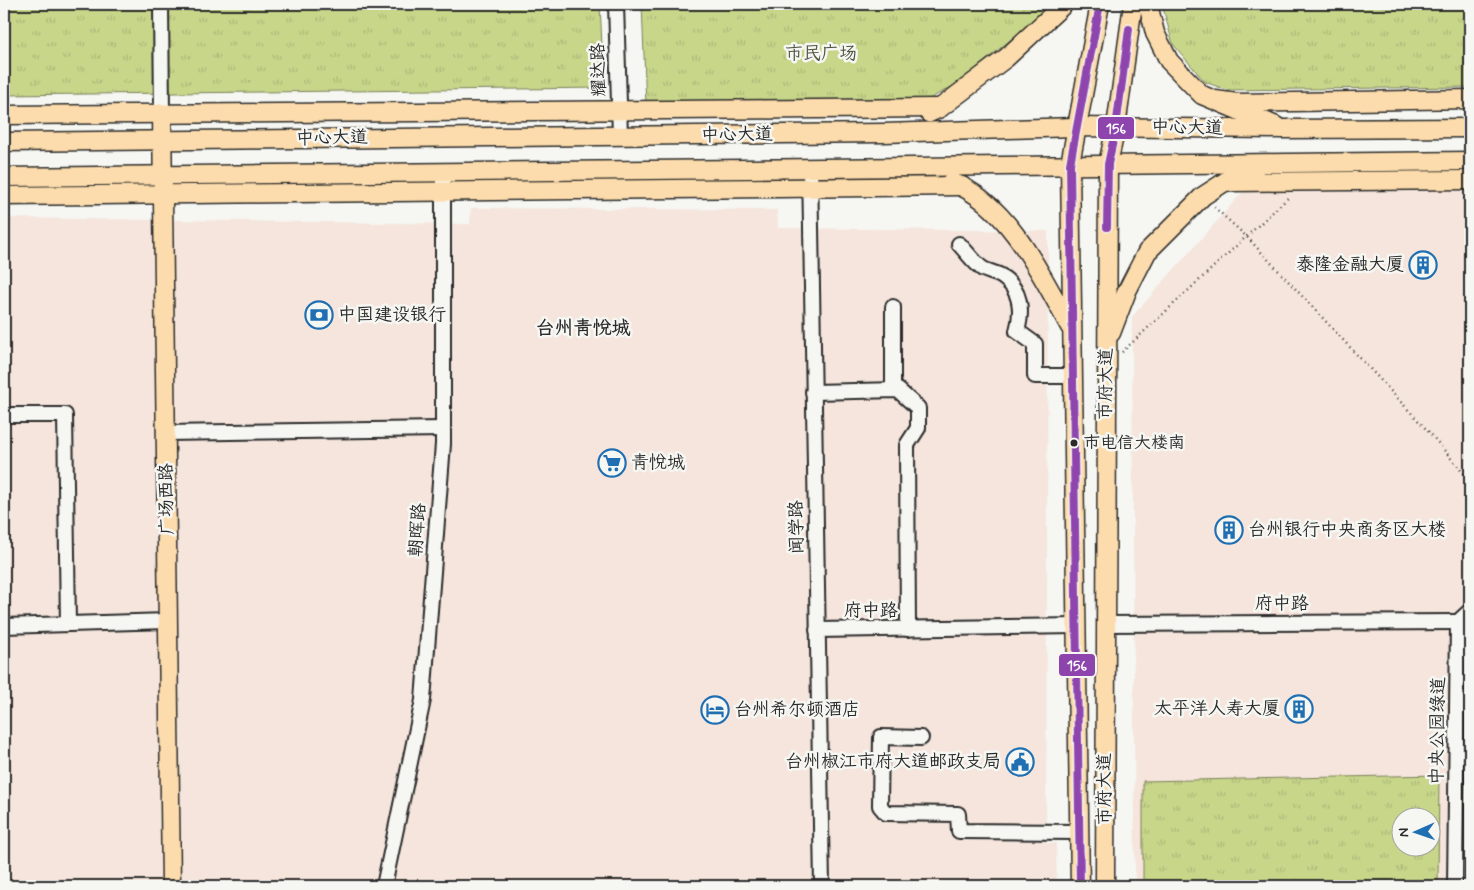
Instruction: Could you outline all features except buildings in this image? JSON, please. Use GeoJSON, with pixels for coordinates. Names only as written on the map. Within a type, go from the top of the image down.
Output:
{"type":"FeatureCollection","features":[{"type":"Feature","properties":{"kind":"main road"},"geometry":{"type":"LineString","coordinates":[[884,133],[940,108],[1006,58],[1064,4]]}},
{"type":"Feature","properties":{"kind":"main road","name":"市府大道"},"geometry":{"type":"LineString","coordinates":[[1080,886],[1070,164],[1100,4]]}},
{"type":"Feature","properties":{"kind":"main road","name":"市府大道"},"geometry":{"type":"LineString","coordinates":[[1105,886],[1108,164],[1116,127],[1133,4]]}},
{"type":"Feature","properties":{"kind":"main road"},"geometry":{"type":"LineString","coordinates":[[1148,4],[1155,33],[1169,61],[1202,95],[1284,130]]}},
{"type":"Feature","properties":{"kind":"main road"},"geometry":{"type":"LineString","coordinates":[[1215,100],[1237,103],[1470,99]]}},
{"type":"Feature","properties":{"kind":"main road"},"geometry":{"type":"LineString","coordinates":[[4,115],[940,108]]}},
{"type":"Feature","properties":{"kind":"main road","name":"广场西路"},"geometry":{"type":"LineString","coordinates":[[162,113],[172,886]]}},
{"type":"Feature","properties":{"kind":"main road","name":"中心大道"},"geometry":{"type":"LineString","coordinates":[[4,142],[884,133],[1076,127],[1284,130],[1470,128]]}},
{"type":"Feature","properties":{"kind":"main road","name":"中心大道"},"geometry":{"type":"LineString","coordinates":[[4,177],[1470,161]]}},
{"type":"Feature","properties":{"kind":"main road"},"geometry":{"type":"LineString","coordinates":[[1107,343],[1127,291],[1147,252],[1203,196],[1237,174],[1268,163]]}},
{"type":"Feature","properties":{"kind":"main road"},"geometry":{"type":"LineString","coordinates":[[888,166],[927,174],[962,186],[992,209],[1028,249],[1072,330]]}},
{"type":"Feature","properties":{"kind":"main road"},"geometry":{"type":"LineString","coordinates":[[1225,182],[1470,180]]}},
{"type":"Feature","properties":{"kind":"main road"},"geometry":{"type":"LineString","coordinates":[[4,196],[962,186]]}},
{"type":"Feature","properties":{"kind":"street"},"geometry":{"type":"LineString","coordinates":[[161,4],[162,113]]}},
{"type":"Feature","properties":{"kind":"street","name":"耀达路"},"geometry":{"type":"LineString","coordinates":[[616,4],[620,136]]}},
{"type":"Feature","properties":{"kind":"street","name":"闻学路"},"geometry":{"type":"LineString","coordinates":[[810,168],[822,886]]}},
{"type":"Feature","properties":{"kind":"street","name":"朝晖路"},"geometry":{"type":"LineString","coordinates":[[384,886],[423,700],[443,429],[443,172]]}},
{"type":"Feature","properties":{"kind":"street"},"geometry":{"type":"LineString","coordinates":[[959,244],[983,269],[1000,275],[1015,290],[1020,304],[1021,318],[1017,331],[1034,344],[1035,376],[1073,376]]}},
{"type":"Feature","properties":{"kind":"street"},"geometry":{"type":"LineString","coordinates":[[893,307],[893,390]]}},
{"type":"Feature","properties":{"kind":"street"},"geometry":{"type":"LineString","coordinates":[[814,392],[898,390],[918,408],[918,428],[907,445],[908,629]]}},
{"type":"Feature","properties":{"kind":"street"},"geometry":{"type":"LineString","coordinates":[[4,415],[66,415],[68,624]]}},
{"type":"Feature","properties":{"kind":"street"},"geometry":{"type":"LineString","coordinates":[[166,433],[443,429]]}},
{"type":"Feature","properties":{"kind":"street"},"geometry":{"type":"LineString","coordinates":[[1458,622],[1470,611]]}},
{"type":"Feature","properties":{"kind":"street"},"geometry":{"type":"LineString","coordinates":[[4,626],[168,621]]}},
{"type":"Feature","properties":{"kind":"street","name":"府中路"},"geometry":{"type":"LineString","coordinates":[[1106,624],[1458,622]]}},
{"type":"Feature","properties":{"kind":"street","name":"中央公园绿道"},"geometry":{"type":"LineString","coordinates":[[1455,886],[1458,622]]}},
{"type":"Feature","properties":{"kind":"street","name":"府中路"},"geometry":{"type":"LineString","coordinates":[[817,630],[1076,626]]}},
{"type":"Feature","properties":{"kind":"street"},"geometry":{"type":"LineString","coordinates":[[921,738],[881,737],[880,806],[886,812],[958,814],[959,831],[1079,832]]}},
{"type":"Feature","properties":{"kind":"path"},"geometry":{"type":"LineString","coordinates":[[1106,367],[1306,181]]}},
{"type":"Feature","properties":{"kind":"path"},"geometry":{"type":"LineString","coordinates":[[1203,196],[1247,237],[1428,431],[1470,481]]}},
{"type":"Feature","properties":{"kind":"shaded area"},"geometry":{"type":"Polygon","coordinates":[[[1249,185],[1470,185],[1470,886],[1135,886],[1132,317],[1249,185]]]}},
{"type":"Feature","properties":{"kind":"shaded area"},"geometry":{"type":"Polygon","coordinates":[[[471,208],[777,210],[778,228],[1048,231],[1046,843],[1056,843],[1057,886],[4,886],[4,218],[470,224],[471,208]]]}},
{"type":"Feature","properties":{"kind":"green space"},"geometry":{"type":"Polygon","coordinates":[[[4,4],[600,4],[604,88],[4,95],[4,4]]]}},
{"type":"Feature","properties":{"kind":"green space","name":"市民广场"},"geometry":{"type":"Polygon","coordinates":[[[642,4],[1054,4],[957,84],[920,104],[646,106],[642,4]]]}},
{"type":"Feature","properties":{"kind":"green space"},"geometry":{"type":"Polygon","coordinates":[[[1165,4],[1470,4],[1470,87],[1227,90],[1205,82],[1173,44],[1163,8],[1165,4]]]}},
{"type":"Feature","properties":{"kind":"green space"},"geometry":{"type":"Polygon","coordinates":[[[1439,775],[1439,808],[1392,808],[1392,858],[1438,858],[1438,886],[1143,886],[1143,781],[1439,775]]]}},
{"type":"Feature","properties":{"kind":"transit line","name":"156"},"geometry":{"type":"LineString","coordinates":[[1080,886],[1070,164],[1100,4]]}},
{"type":"Feature","properties":{"kind":"transit line","name":"156"},"geometry":{"type":"LineString","coordinates":[[1107,227],[1108,164],[1116,127],[1129,29]]}},
{"type":"Feature","properties":{"kind":"place","name":"泰隆金融大厦"},"geometry":{"type":"Point","coordinates":[1423,265]}},
{"type":"Feature","properties":{"kind":"place","name":"中国建设银行"},"geometry":{"type":"Point","coordinates":[319,315]}},
{"type":"Feature","properties":{"kind":"place","name":"市电信大楼南"},"geometry":{"type":"Point","coordinates":[1074,443]}},
{"type":"Feature","properties":{"kind":"place","name":"青悦城"},"geometry":{"type":"Point","coordinates":[612,463]}},
{"type":"Feature","properties":{"kind":"place","name":"台州银行中央商务区大楼"},"geometry":{"type":"Point","coordinates":[1229,530]}},
{"type":"Feature","properties":{"kind":"place","name":"太平洋人寿大厦"},"geometry":{"type":"Point","coordinates":[1299,709]}},
{"type":"Feature","properties":{"kind":"place","name":"台州希尔顿酒店"},"geometry":{"type":"Point","coordinates":[715,710]}},
{"type":"Feature","properties":{"kind":"place","name":"台州椒江市府大道邮政支局"},"geometry":{"type":"Point","coordinates":[1020,762]}},
{"type":"Feature","properties":{"kind":"district","name":"台州青悦城"},"geometry":{"type":"Point","coordinates":[583,328]}}]}
